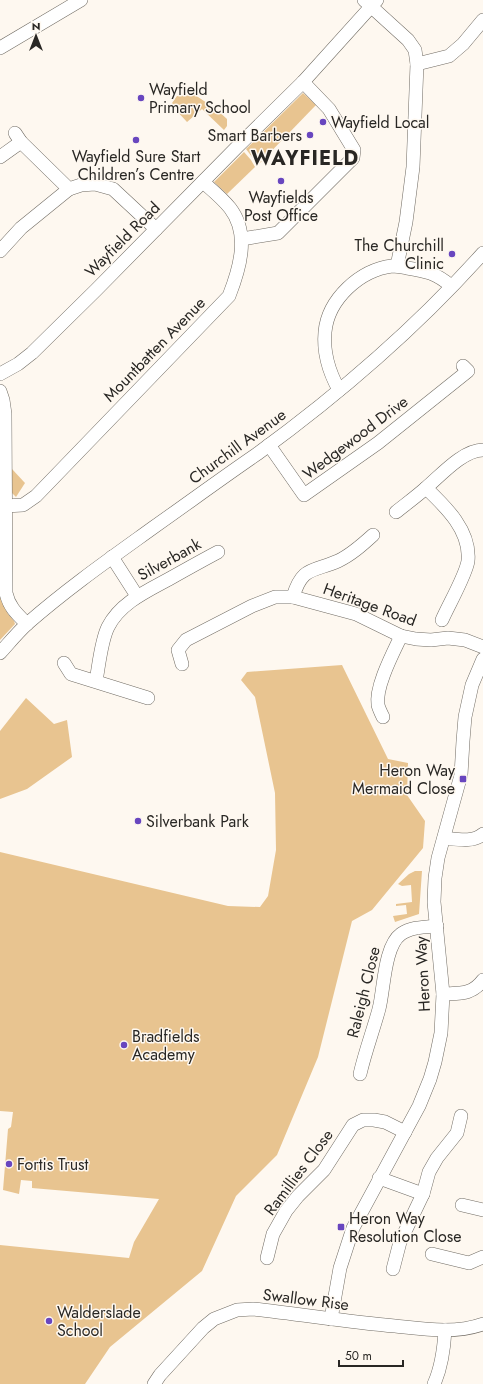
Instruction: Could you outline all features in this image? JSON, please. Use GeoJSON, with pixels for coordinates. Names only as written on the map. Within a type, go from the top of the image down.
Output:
{"type":"FeatureCollection","features":[{"type":"Feature","properties":{"kind":"street"},"geometry":{"type":"LineString","coordinates":[[0,48],[81,0]]}},
{"type":"Feature","properties":{"kind":"street"},"geometry":{"type":"LineString","coordinates":[[371,2],[408,40],[415,50],[417,64],[414,168],[406,222],[397,266]]}},
{"type":"Feature","properties":{"kind":"street","name":"Wayfield Road"},"geometry":{"type":"LineString","coordinates":[[0,374],[18,364],[32,353],[303,82],[371,2]]}},
{"type":"Feature","properties":{"kind":"street"},"geometry":{"type":"LineString","coordinates":[[417,64],[449,56],[463,44],[483,20]]}},
{"type":"Feature","properties":{"kind":"street"},"geometry":{"type":"LineString","coordinates":[[242,239],[278,234],[353,158],[354,150],[329,109],[303,82]]}},
{"type":"Feature","properties":{"kind":"street"},"geometry":{"type":"LineString","coordinates":[[0,157],[18,138],[69,189]]}},
{"type":"Feature","properties":{"kind":"street","name":"Mountbatten Avenue"},"geometry":{"type":"LineString","coordinates":[[6,506],[23,504],[36,496],[229,296],[240,265],[242,239],[235,216],[203,182]]}},
{"type":"Feature","properties":{"kind":"street"},"geometry":{"type":"LineString","coordinates":[[0,251],[21,228],[69,189],[82,185],[95,184],[113,189],[156,229]]}},
{"type":"Feature","properties":{"kind":"street","name":"Churchill Avenue"},"geometry":{"type":"LineString","coordinates":[[0,652],[28,624],[73,585],[269,445],[339,390],[378,357],[483,253]]}},
{"type":"Feature","properties":{"kind":"street"},"geometry":{"type":"LineString","coordinates":[[339,390],[327,364],[324,346],[325,330],[336,301],[349,287],[364,276],[386,268],[397,266],[428,272],[444,280],[451,286]]}},
{"type":"Feature","properties":{"kind":"street","name":"Wedgewood Drive"},"geometry":{"type":"LineString","coordinates":[[269,445],[304,495],[378,443],[468,371],[463,366]]}},
{"type":"Feature","properties":{"kind":"street"},"geometry":{"type":"LineString","coordinates":[[0,391],[5,414],[3,482],[6,506],[6,593],[8,600],[16,613],[28,624]]}},
{"type":"Feature","properties":{"kind":"street"},"geometry":{"type":"LineString","coordinates":[[396,512],[452,465],[465,456],[483,450]]}},
{"type":"Feature","properties":{"kind":"street"},"geometry":{"type":"LineString","coordinates":[[426,488],[458,524],[468,546],[468,562],[442,620]]}},
{"type":"Feature","properties":{"kind":"street"},"geometry":{"type":"LineString","coordinates":[[292,597],[297,583],[306,572],[338,561],[355,550],[373,535]]}},
{"type":"Feature","properties":{"kind":"street","name":"Silverbank"},"geometry":{"type":"LineString","coordinates":[[96,681],[107,628],[116,615],[137,596],[218,552]]}},
{"type":"Feature","properties":{"kind":"street","name":"Silverbank"},"geometry":{"type":"LineString","coordinates":[[112,556],[137,596]]}},
{"type":"Feature","properties":{"kind":"street","name":"Heritage Road"},"geometry":{"type":"LineString","coordinates":[[182,664],[178,650],[186,640],[252,606],[275,597],[292,597],[356,614],[400,636],[431,640],[448,638],[465,640],[483,647]]}},
{"type":"Feature","properties":{"kind":"street"},"geometry":{"type":"LineString","coordinates":[[383,717],[378,705],[378,693],[400,636]]}},
{"type":"Feature","properties":{"kind":"street","name":"Heron Way"},"geometry":{"type":"LineString","coordinates":[[331,1319],[340,1268],[353,1228],[423,1098],[435,1062],[441,1033],[443,994],[434,902],[435,878],[438,858],[461,776],[463,741],[472,685],[483,659]]}},
{"type":"Feature","properties":{"kind":"street"},"geometry":{"type":"LineString","coordinates":[[64,663],[71,674],[148,698]]}},
{"type":"Feature","properties":{"kind":"street"},"geometry":{"type":"LineString","coordinates":[[444,838],[465,840],[479,837],[483,834]]}},
{"type":"Feature","properties":{"kind":"street","name":"Raleigh Close"},"geometry":{"type":"LineString","coordinates":[[360,1074],[380,1008],[388,957],[393,943],[401,934],[415,928],[437,926]]}},
{"type":"Feature","properties":{"kind":"street"},"geometry":{"type":"LineString","coordinates":[[443,994],[471,991],[478,987],[483,980]]}},
{"type":"Feature","properties":{"kind":"street"},"geometry":{"type":"LineString","coordinates":[[393,1269],[400,1242],[423,1194],[429,1172],[437,1158],[457,1133],[461,1116]]}},
{"type":"Feature","properties":{"kind":"street","name":"Ramillies Close"},"geometry":{"type":"LineString","coordinates":[[273,1252],[273,1234],[286,1211],[298,1196],[324,1170],[353,1125],[363,1120],[374,1120],[385,1122],[405,1132]]}},
{"type":"Feature","properties":{"kind":"street"},"geometry":{"type":"LineString","coordinates":[[379,1178],[423,1194]]}},
{"type":"Feature","properties":{"kind":"street"},"geometry":{"type":"LineString","coordinates":[[462,1205],[483,1210]]}},
{"type":"Feature","properties":{"kind":"street"},"geometry":{"type":"LineString","coordinates":[[432,1254],[469,1263],[483,1257]]}},
{"type":"Feature","properties":{"kind":"street","name":"Swallow Rise"},"geometry":{"type":"LineString","coordinates":[[154,1384],[160,1375],[203,1328],[214,1319],[237,1310],[253,1309],[400,1327],[445,1330],[467,1329],[483,1324]]}},
{"type":"Feature","properties":{"kind":"street"},"geometry":{"type":"LineString","coordinates":[[434,1384],[439,1372],[443,1355],[445,1330]]}},
{"type":"Feature","properties":{"kind":"shaded area"},"geometry":{"type":"Polygon","coordinates":[[[303,93],[316,105],[258,165],[246,149],[303,93]]]}},
{"type":"Feature","properties":{"kind":"shaded area"},"geometry":{"type":"Polygon","coordinates":[[[195,95],[216,109],[227,119],[227,126],[224,130],[202,109],[187,122],[175,109],[172,103],[177,96],[195,95]]]}},
{"type":"Feature","properties":{"kind":"shaded area"},"geometry":{"type":"Polygon","coordinates":[[[244,152],[255,167],[227,194],[214,182],[244,152]]]}},
{"type":"Feature","properties":{"kind":"shaded area"},"geometry":{"type":"Polygon","coordinates":[[[12,469],[25,483],[16,497],[12,493],[12,469]]]}},
{"type":"Feature","properties":{"kind":"shaded area"},"geometry":{"type":"Polygon","coordinates":[[[0,595],[8,614],[15,624],[0,640],[0,595]]]}},
{"type":"Feature","properties":{"kind":"shaded area"},"geometry":{"type":"Polygon","coordinates":[[[342,665],[388,759],[408,763],[407,795],[425,821],[423,848],[372,910],[352,921],[318,1057],[277,1155],[236,1196],[202,1271],[110,1347],[85,1384],[0,1384],[0,1245],[129,1258],[134,1242],[159,1199],[32,1188],[32,1181],[21,1180],[19,1194],[3,1190],[8,1129],[11,1127],[13,1112],[0,1111],[0,852],[228,906],[260,907],[268,896],[276,850],[275,793],[255,697],[241,680],[247,672],[342,665]]]}},
{"type":"Feature","properties":{"kind":"shaded area"},"geometry":{"type":"Polygon","coordinates":[[[26,698],[54,724],[67,720],[72,757],[27,789],[0,799],[0,731],[26,698]]]}},
{"type":"Feature","properties":{"kind":"shaded area"},"geometry":{"type":"Polygon","coordinates":[[[415,871],[422,871],[419,914],[395,922],[393,916],[407,914],[406,905],[396,906],[396,904],[412,902],[411,885],[402,886],[398,884],[409,874],[415,871]]]}},
{"type":"Feature","properties":{"kind":"place","name":"Wayfield Primary School"},"geometry":{"type":"Point","coordinates":[141,98]}},
{"type":"Feature","properties":{"kind":"place","name":"Wayfield Local"},"geometry":{"type":"Point","coordinates":[323,122]}},
{"type":"Feature","properties":{"kind":"place","name":"Smart Barbers"},"geometry":{"type":"Point","coordinates":[310,135]}},
{"type":"Feature","properties":{"kind":"place","name":"Wayfield Sure Start Children’s Centre"},"geometry":{"type":"Point","coordinates":[136,140]}},
{"type":"Feature","properties":{"kind":"place","name":"Wayfields Post Office"},"geometry":{"type":"Point","coordinates":[281,181]}},
{"type":"Feature","properties":{"kind":"place","name":"The Churchill Clinic"},"geometry":{"type":"Point","coordinates":[452,254]}},
{"type":"Feature","properties":{"kind":"place","name":"Heron Way Mermaid Close"},"geometry":{"type":"Point","coordinates":[463,779]}},
{"type":"Feature","properties":{"kind":"place","name":"Silverbank Park"},"geometry":{"type":"Point","coordinates":[138,821]}},
{"type":"Feature","properties":{"kind":"place","name":"Bradfields Academy"},"geometry":{"type":"Point","coordinates":[124,1045]}},
{"type":"Feature","properties":{"kind":"place","name":"Fortis Trust"},"geometry":{"type":"Point","coordinates":[9,1164]}},
{"type":"Feature","properties":{"kind":"place","name":"Heron Way Resolution Close"},"geometry":{"type":"Point","coordinates":[341,1227]}},
{"type":"Feature","properties":{"kind":"place","name":"Walderslade School"},"geometry":{"type":"Point","coordinates":[49,1321]}},
{"type":"Feature","properties":{"kind":"district","name":"WAYFIELD"},"geometry":{"type":"Point","coordinates":[305,158]}}]}
